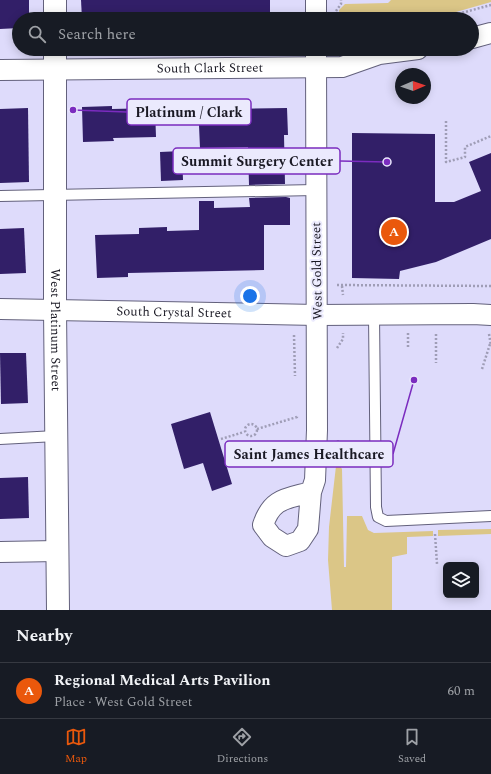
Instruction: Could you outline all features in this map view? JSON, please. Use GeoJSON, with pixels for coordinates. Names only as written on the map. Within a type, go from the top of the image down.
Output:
{"type":"FeatureCollection","features":[{"type":"Feature","properties":{"kind":"street"},"geometry":{"type":"LineString","coordinates":[[55,0],[55,12]]}},
{"type":"Feature","properties":{"kind":"street"},"geometry":{"type":"LineString","coordinates":[[316,0],[316,12]]}},
{"type":"Feature","properties":{"kind":"street"},"geometry":{"type":"LineString","coordinates":[[479,36],[491,32]]}},
{"type":"Feature","properties":{"kind":"street","name":"South Clark Street"},"geometry":{"type":"LineString","coordinates":[[0,70],[55,59],[316,58],[342,67],[373,56]]}},
{"type":"Feature","properties":{"kind":"street","name":"West Gold Street"},"geometry":{"type":"LineString","coordinates":[[311,492],[315,480],[317,430],[315,190],[316,58]]}},
{"type":"Feature","properties":{"kind":"street","name":"West Platinum Street"},"geometry":{"type":"LineString","coordinates":[[55,59],[55,309],[58,610]]}},
{"type":"Feature","properties":{"kind":"street","name":"South Crystal Street"},"geometry":{"type":"LineString","coordinates":[[0,309],[317,315],[474,314],[487,324]]}},
{"type":"Feature","properties":{"kind":"street"},"geometry":{"type":"LineString","coordinates":[[0,552],[57,551]]}},
{"type":"Feature","properties":{"kind":"lane"},"geometry":{"type":"LineString","coordinates":[[0,196],[315,190]]}},
{"type":"Feature","properties":{"kind":"lane"},"geometry":{"type":"LineString","coordinates":[[374,315],[376,507],[378,517],[386,520],[491,516]]}},
{"type":"Feature","properties":{"kind":"lane"},"geometry":{"type":"LineString","coordinates":[[0,439],[56,436]]}},
{"type":"Feature","properties":{"kind":"path"},"geometry":{"type":"LineString","coordinates":[[336,12],[341,4],[341,0]]}},
{"type":"Feature","properties":{"kind":"path"},"geometry":{"type":"LineString","coordinates":[[465,12],[491,5]]}},
{"type":"Feature","properties":{"kind":"path"},"geometry":{"type":"LineString","coordinates":[[446,121],[446,162],[464,157],[465,147],[491,136]]}},
{"type":"Feature","properties":{"kind":"path"},"geometry":{"type":"LineString","coordinates":[[337,286],[491,286]]}},
{"type":"Feature","properties":{"kind":"path"},"geometry":{"type":"LineString","coordinates":[[482,370],[491,345],[487,324]]}},
{"type":"Feature","properties":{"kind":"path"},"geometry":{"type":"LineString","coordinates":[[436,328],[436,363]]}},
{"type":"Feature","properties":{"kind":"path"},"geometry":{"type":"LineString","coordinates":[[294,335],[296,380]]}},
{"type":"Feature","properties":{"kind":"path"},"geometry":{"type":"LineString","coordinates":[[257,429],[297,417],[296,409]]}},
{"type":"Feature","properties":{"kind":"path"},"geometry":{"type":"LineString","coordinates":[[244,432],[244,427],[248,424],[254,425],[257,429]]}},
{"type":"Feature","properties":{"kind":"path"},"geometry":{"type":"LineString","coordinates":[[244,432],[249,437],[252,437],[256,434],[257,429]]}},
{"type":"Feature","properties":{"kind":"path"},"geometry":{"type":"LineString","coordinates":[[221,439],[244,432]]}},
{"type":"Feature","properties":{"kind":"path"},"geometry":{"type":"LineString","coordinates":[[435,529],[437,564]]}},
{"type":"Feature","properties":{"kind":"shaded area"},"geometry":{"type":"Polygon","coordinates":[[[391,0],[491,0],[491,2],[456,12],[339,12],[339,10],[345,4],[388,3],[391,0]]]}},
{"type":"Feature","properties":{"kind":"shaded area"},"geometry":{"type":"Polygon","coordinates":[[[336,466],[340,466],[342,469],[344,567],[346,567],[347,516],[362,516],[368,530],[374,533],[433,531],[433,536],[407,537],[407,554],[392,557],[392,610],[332,610],[328,560],[329,527],[336,466]]]}},
{"type":"Feature","properties":{"kind":"shaded area"},"geometry":{"type":"Polygon","coordinates":[[[491,529],[491,534],[438,536],[438,530],[491,529]]]}},
{"type":"Feature","properties":{"kind":"building"},"geometry":{"type":"Polygon","coordinates":[[[0,0],[29,0],[29,12],[12,12],[12,28],[0,29],[0,0]]]}},
{"type":"Feature","properties":{"kind":"building"},"geometry":{"type":"Polygon","coordinates":[[[81,0],[270,0],[270,12],[82,12],[81,0]]]}},
{"type":"Feature","properties":{"kind":"building"},"geometry":{"type":"Polygon","coordinates":[[[230,101],[230,109],[287,108],[288,135],[284,135],[285,184],[249,185],[248,147],[200,148],[198,103],[230,101]]]}},
{"type":"Feature","properties":{"kind":"building"},"geometry":{"type":"Polygon","coordinates":[[[112,106],[112,109],[155,108],[156,137],[113,138],[114,141],[83,142],[82,107],[112,106]]]}},
{"type":"Feature","properties":{"kind":"building"},"geometry":{"type":"Polygon","coordinates":[[[28,108],[29,182],[0,183],[0,109],[28,108]]]}},
{"type":"Feature","properties":{"kind":"building"},"geometry":{"type":"Polygon","coordinates":[[[352,133],[435,134],[435,202],[454,202],[481,191],[469,162],[491,153],[491,239],[436,262],[400,271],[399,279],[352,278],[352,133]]]}},
{"type":"Feature","properties":{"kind":"building"},"geometry":{"type":"Polygon","coordinates":[[[182,151],[183,180],[161,181],[160,152],[182,151]]]}},
{"type":"Feature","properties":{"kind":"building"},"geometry":{"type":"Polygon","coordinates":[[[249,198],[290,198],[290,225],[264,225],[264,270],[128,273],[128,277],[97,278],[95,235],[139,234],[139,228],[167,227],[167,231],[199,230],[199,201],[214,201],[214,208],[250,207],[249,198]]]}},
{"type":"Feature","properties":{"kind":"building"},"geometry":{"type":"Polygon","coordinates":[[[24,228],[26,273],[0,274],[0,229],[24,228]]]}},
{"type":"Feature","properties":{"kind":"building"},"geometry":{"type":"Polygon","coordinates":[[[0,353],[26,353],[28,403],[1,404],[0,353]]]}},
{"type":"Feature","properties":{"kind":"building"},"geometry":{"type":"Polygon","coordinates":[[[210,412],[232,484],[212,491],[203,463],[184,469],[171,424],[210,412]]]}},
{"type":"Feature","properties":{"kind":"building"},"geometry":{"type":"Polygon","coordinates":[[[28,477],[29,518],[0,519],[0,478],[28,477]]]}},
{"type":"Feature","properties":{"kind":"place","name":"Platinum / Clark"},"geometry":{"type":"Point","coordinates":[73,110]}},
{"type":"Feature","properties":{"kind":"place","name":"Summit Surgery Center"},"geometry":{"type":"Point","coordinates":[387,162]}},
{"type":"Feature","properties":{"kind":"place","name":"Regional Medical Arts Pavilion"},"geometry":{"type":"Point","coordinates":[394,232]}},
{"type":"Feature","properties":{"kind":"place","name":"Saint James Healthcare"},"geometry":{"type":"Point","coordinates":[414,380]}}]}
